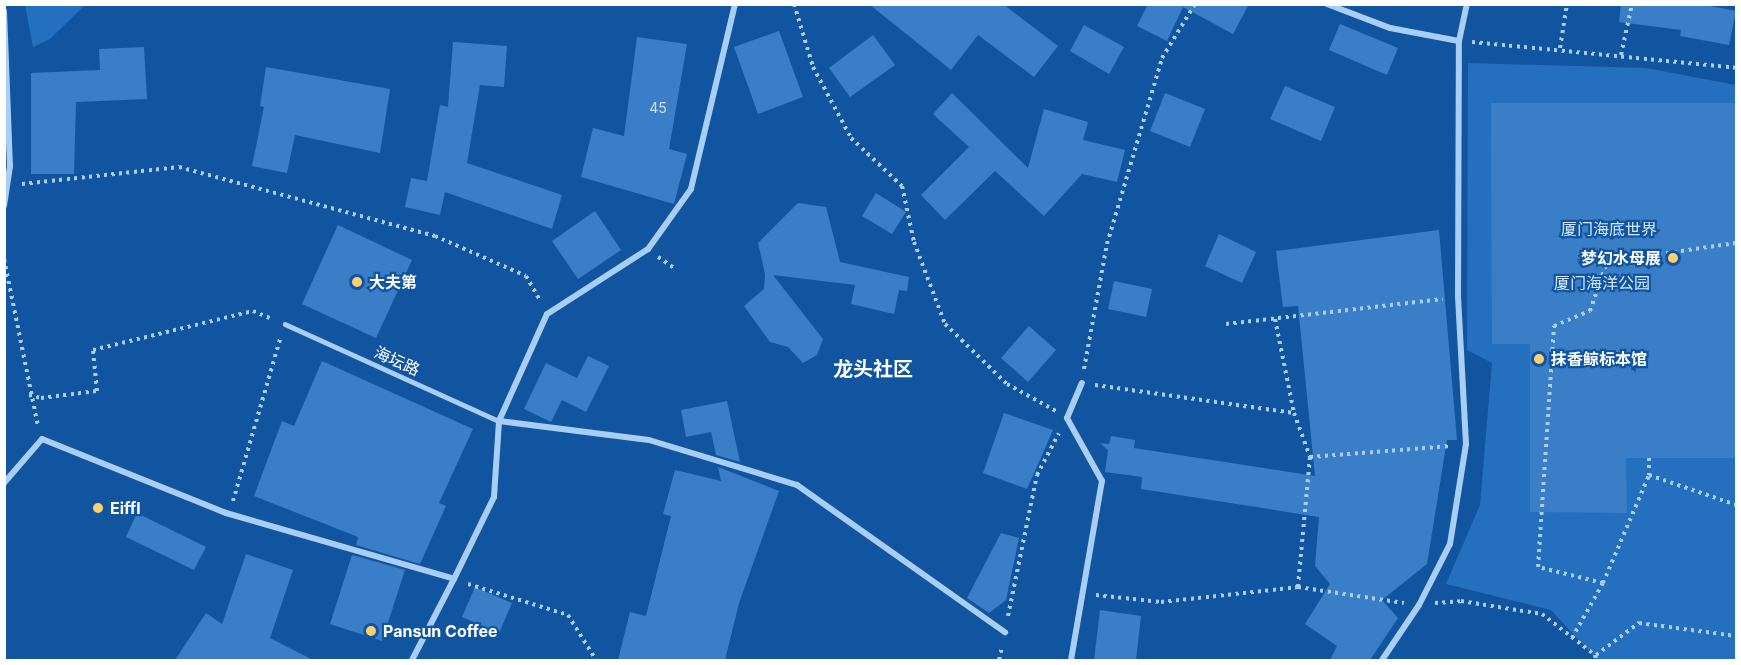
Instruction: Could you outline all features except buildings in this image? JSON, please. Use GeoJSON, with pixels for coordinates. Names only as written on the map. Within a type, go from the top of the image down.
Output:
{"type":"FeatureCollection","features":[{"type":"Feature","properties":{"kind":"street"},"geometry":{"type":"LineString","coordinates":[[412,660],[494,497],[499,421],[548,314],[648,249],[691,189],[735,4]]}},
{"type":"Feature","properties":{"kind":"street"},"geometry":{"type":"LineString","coordinates":[[1327,4],[1390,28],[1459,41]]}},
{"type":"Feature","properties":{"kind":"street"},"geometry":{"type":"LineString","coordinates":[[1382,660],[1419,605],[1450,544],[1466,444],[1458,297],[1459,41],[1467,4]]}},
{"type":"Feature","properties":{"kind":"street"},"geometry":{"type":"LineString","coordinates":[[4,11],[9,83],[7,186],[4,206]]}},
{"type":"Feature","properties":{"kind":"street"},"geometry":{"type":"LineString","coordinates":[[1071,660],[1102,481],[1067,418],[1082,383]]}},
{"type":"Feature","properties":{"kind":"street"},"geometry":{"type":"LineString","coordinates":[[499,421],[649,440],[797,485],[1005,632]]}},
{"type":"Feature","properties":{"kind":"street"},"geometry":{"type":"LineString","coordinates":[[4,483],[42,439],[226,513],[454,579]]}},
{"type":"Feature","properties":{"kind":"lane","name":"海坛路"},"geometry":{"type":"LineString","coordinates":[[285,324],[499,421]]}},
{"type":"Feature","properties":{"kind":"path"},"geometry":{"type":"LineString","coordinates":[[794,4],[813,67],[851,138],[902,186],[914,242],[945,324],[1007,384],[1067,418],[1037,475],[999,660]]}},
{"type":"Feature","properties":{"kind":"path"},"geometry":{"type":"LineString","coordinates":[[1195,4],[1159,69],[1107,244],[1082,383],[1294,412]]}},
{"type":"Feature","properties":{"kind":"path"},"geometry":{"type":"LineString","coordinates":[[1560,48],[1567,4]]}},
{"type":"Feature","properties":{"kind":"path"},"geometry":{"type":"LineString","coordinates":[[1621,55],[1632,4]]}},
{"type":"Feature","properties":{"kind":"path"},"geometry":{"type":"LineString","coordinates":[[1459,41],[1560,48],[1737,68]]}},
{"type":"Feature","properties":{"kind":"path"},"geometry":{"type":"LineString","coordinates":[[7,186],[179,167],[435,236],[526,276],[548,314]]}},
{"type":"Feature","properties":{"kind":"path"},"geometry":{"type":"LineString","coordinates":[[1604,583],[1538,567],[1554,326],[1590,310],[1607,262],[1737,243]]}},
{"type":"Feature","properties":{"kind":"path"},"geometry":{"type":"LineString","coordinates":[[4,259],[29,395],[42,439]]}},
{"type":"Feature","properties":{"kind":"path"},"geometry":{"type":"LineString","coordinates":[[1226,324],[1458,297]]}},
{"type":"Feature","properties":{"kind":"path"},"geometry":{"type":"LineString","coordinates":[[29,395],[41,398],[97,391],[93,350],[253,311],[285,324],[231,506],[242,508]]}},
{"type":"Feature","properties":{"kind":"path"},"geometry":{"type":"LineString","coordinates":[[1275,319],[1294,412],[1310,458],[1298,587]]}},
{"type":"Feature","properties":{"kind":"path"},"geometry":{"type":"LineString","coordinates":[[1310,458],[1466,444]]}},
{"type":"Feature","properties":{"kind":"path"},"geometry":{"type":"LineString","coordinates":[[1572,638],[1604,583],[1649,474],[1649,458]]}},
{"type":"Feature","properties":{"kind":"path"},"geometry":{"type":"LineString","coordinates":[[1649,474],[1737,505]]}},
{"type":"Feature","properties":{"kind":"path"},"geometry":{"type":"LineString","coordinates":[[454,579],[568,615],[596,660]]}},
{"type":"Feature","properties":{"kind":"path"},"geometry":{"type":"LineString","coordinates":[[1083,594],[1161,602],[1298,587],[1419,605],[1461,601],[1542,614],[1596,658],[1639,623],[1737,636]]}},
{"type":"Feature","properties":{"kind":"green space"},"geometry":{"type":"Polygon","coordinates":[[[25,4],[85,5],[50,39],[33,47],[25,4]]]}},
{"type":"Feature","properties":{"kind":"green space","name":"厦门海洋公园"},"geometry":{"type":"Polygon","coordinates":[[[1468,63],[1646,68],[1736,85],[1736,660],[1597,660],[1551,610],[1446,584],[1480,505],[1492,363],[1467,350],[1468,63]]]}},
{"type":"Feature","properties":{"kind":"place","name":"梦幻水母展"},"geometry":{"type":"Point","coordinates":[1673,258]}},
{"type":"Feature","properties":{"kind":"place","name":"大夫第"},"geometry":{"type":"Point","coordinates":[357,282]}},
{"type":"Feature","properties":{"kind":"place","name":"抹香鲸标本馆"},"geometry":{"type":"Point","coordinates":[1539,359]}},
{"type":"Feature","properties":{"kind":"place","name":"Eiffl"},"geometry":{"type":"Point","coordinates":[98,508]}},
{"type":"Feature","properties":{"kind":"place","name":"Pansun Coffee"},"geometry":{"type":"Point","coordinates":[371,631]}},
{"type":"Feature","properties":{"kind":"district","name":"龙头社区"},"geometry":{"type":"Point","coordinates":[873,369]}},
{"type":"Feature","properties":{"kind":"park label","name":"厦门海底世界"},"geometry":{"type":"Point","coordinates":[1609,229]}}]}
